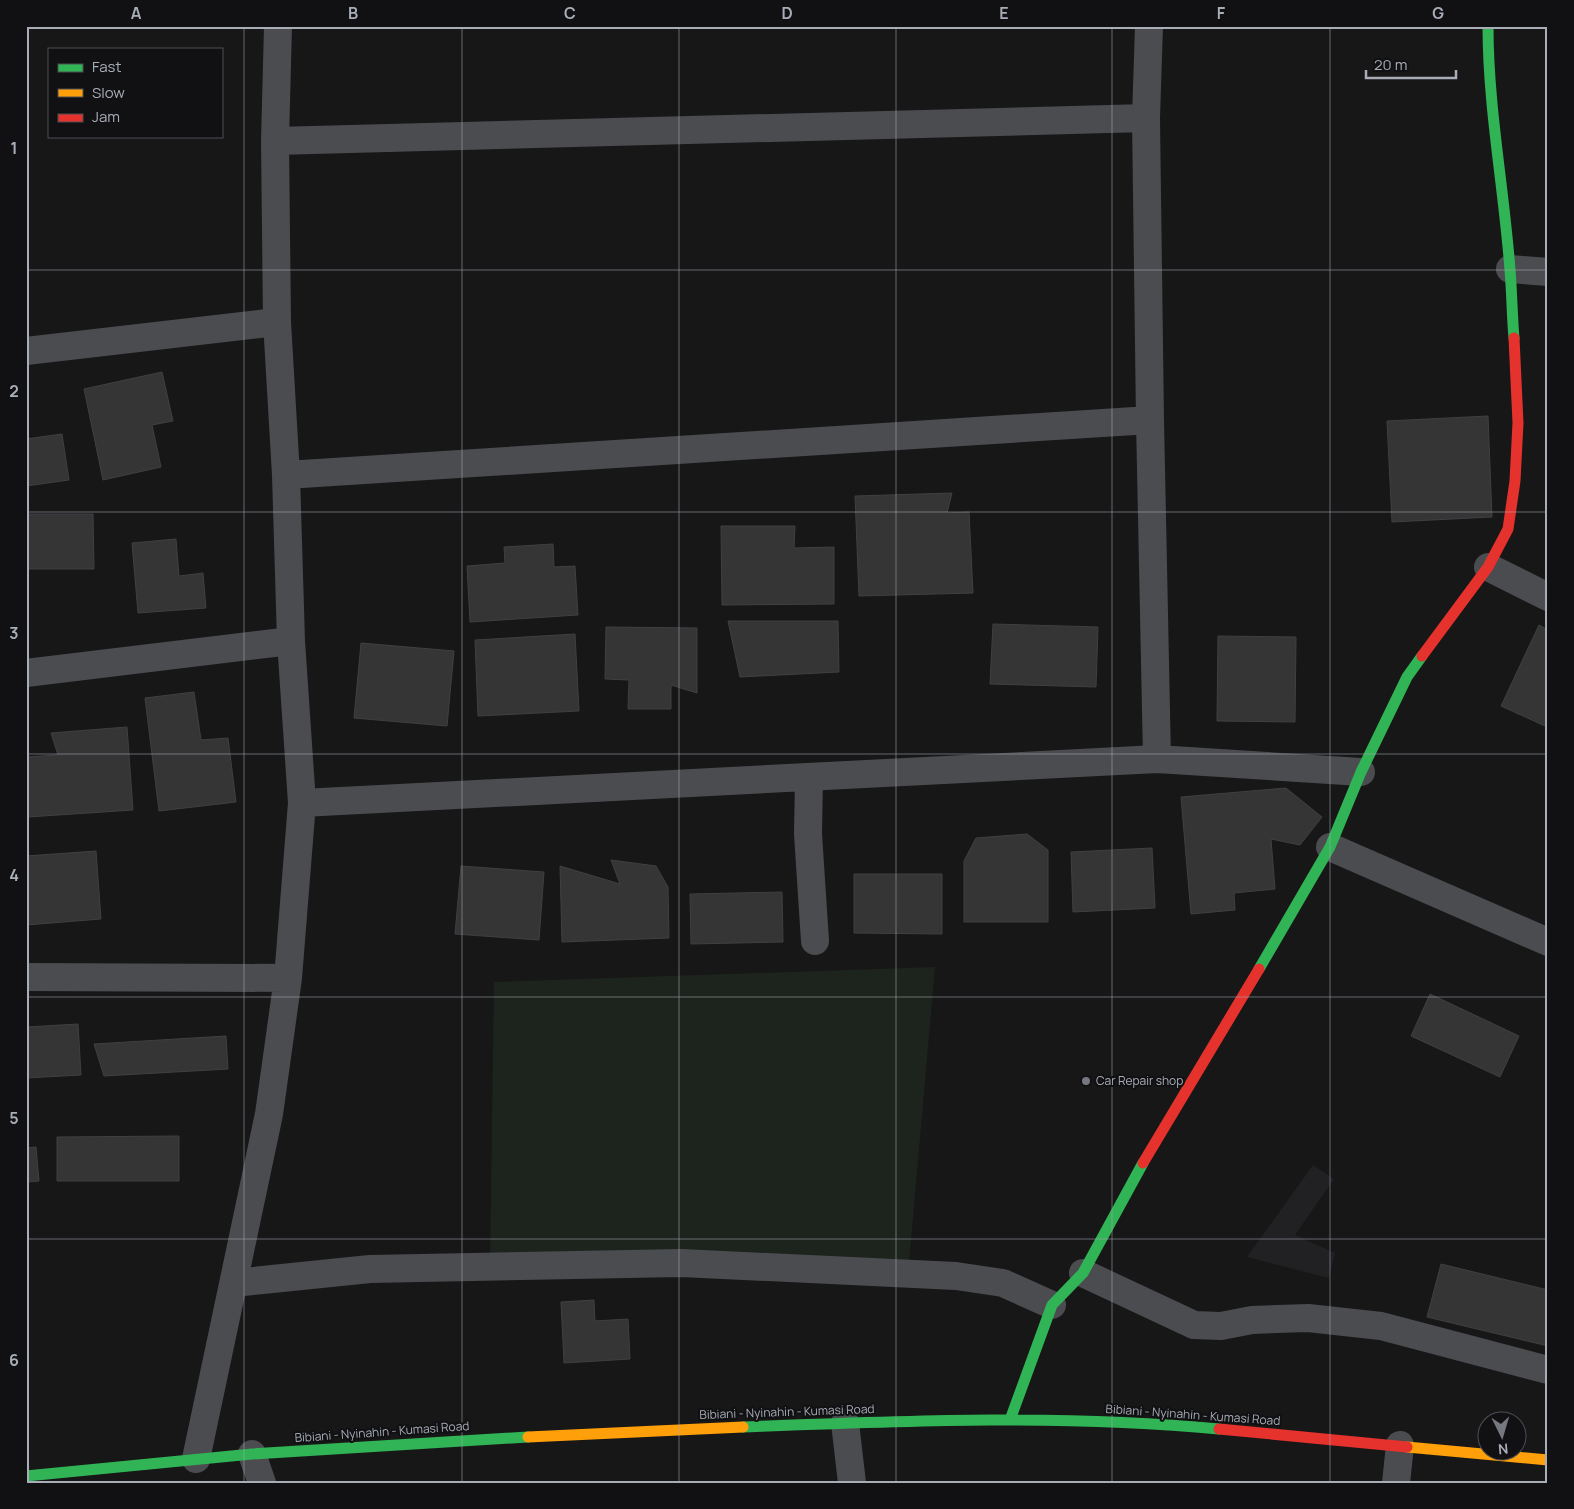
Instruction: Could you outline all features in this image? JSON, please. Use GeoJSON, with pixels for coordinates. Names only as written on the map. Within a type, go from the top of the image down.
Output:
{"type":"FeatureCollection","features":[{"type":"Feature","properties":{"kind":"street"},"geometry":{"type":"LineString","coordinates":[[196,1460],[269,1114],[288,978],[302,803],[291,641],[286,476],[277,322],[275,141],[278,26]]}},
{"type":"Feature","properties":{"kind":"street"},"geometry":{"type":"LineString","coordinates":[[1150,26],[1146,118],[1157,758]]}},
{"type":"Feature","properties":{"kind":"street"},"geometry":{"type":"LineString","coordinates":[[1010,1420],[1052,1305],[1083,1273],[1144,1161],[1330,847],[1361,772],[1407,677],[1488,567],[1508,529],[1518,423],[1510,269],[1499,175],[1488,52],[1488,26]]}},
{"type":"Feature","properties":{"kind":"street"},"geometry":{"type":"LineString","coordinates":[[275,141],[1146,118]]}},
{"type":"Feature","properties":{"kind":"street"},"geometry":{"type":"LineString","coordinates":[[1510,269],[1548,272]]}},
{"type":"Feature","properties":{"kind":"street"},"geometry":{"type":"LineString","coordinates":[[26,352],[277,322]]}},
{"type":"Feature","properties":{"kind":"street"},"geometry":{"type":"LineString","coordinates":[[286,476],[1150,420]]}},
{"type":"Feature","properties":{"kind":"street"},"geometry":{"type":"LineString","coordinates":[[1488,567],[1548,597]]}},
{"type":"Feature","properties":{"kind":"street"},"geometry":{"type":"LineString","coordinates":[[26,673],[291,641]]}},
{"type":"Feature","properties":{"kind":"street"},"geometry":{"type":"LineString","coordinates":[[302,803],[1157,758],[1361,772]]}},
{"type":"Feature","properties":{"kind":"street"},"geometry":{"type":"LineString","coordinates":[[809,777],[808,834],[815,941]]}},
{"type":"Feature","properties":{"kind":"street"},"geometry":{"type":"LineString","coordinates":[[1330,847],[1548,942]]}},
{"type":"Feature","properties":{"kind":"street"},"geometry":{"type":"LineString","coordinates":[[26,977],[288,978]]}},
{"type":"Feature","properties":{"kind":"street"},"geometry":{"type":"LineString","coordinates":[[234,1283],[370,1269],[681,1263],[956,1276],[1003,1283],[1052,1305]]}},
{"type":"Feature","properties":{"kind":"street"},"geometry":{"type":"LineString","coordinates":[[1083,1273],[1194,1324],[1221,1326],[1252,1320],[1308,1318],[1381,1326],[1548,1370]]}},
{"type":"Feature","properties":{"kind":"street","name":"Bibiani - Nyinahin - Kumasi Road"},"geometry":{"type":"LineString","coordinates":[[26,1476],[252,1454],[555,1435],[845,1423],[1010,1420],[1169,1424],[1548,1460]]}},
{"type":"Feature","properties":{"kind":"street"},"geometry":{"type":"LineString","coordinates":[[845,1423],[852,1483]]}},
{"type":"Feature","properties":{"kind":"street"},"geometry":{"type":"LineString","coordinates":[[1396,1483],[1400,1445]]}},
{"type":"Feature","properties":{"kind":"street"},"geometry":{"type":"LineString","coordinates":[[252,1454],[262,1483]]}},
{"type":"Feature","properties":{"kind":"shaded area"},"geometry":{"type":"Polygon","coordinates":[[[935,967],[908,1274],[490,1265],[494,982],[935,967]]]}},
{"type":"Feature","properties":{"kind":"shaded area"},"geometry":{"type":"Polygon","coordinates":[[[1313,1165],[1334,1179],[1295,1235],[1335,1253],[1329,1278],[1247,1257],[1313,1165]]]}},
{"type":"Feature","properties":{"kind":"building"},"geometry":{"type":"Polygon","coordinates":[[[162,372],[173,421],[152,425],[161,467],[103,480],[84,389],[162,372]]]}},
{"type":"Feature","properties":{"kind":"building"},"geometry":{"type":"Polygon","coordinates":[[[1488,416],[1492,517],[1392,522],[1387,421],[1488,416]]]}},
{"type":"Feature","properties":{"kind":"building"},"geometry":{"type":"Polygon","coordinates":[[[62,434],[69,480],[26,486],[26,439],[62,434]]]}},
{"type":"Feature","properties":{"kind":"building"},"geometry":{"type":"Polygon","coordinates":[[[952,493],[947,513],[969,512],[973,593],[859,596],[855,496],[952,493]]]}},
{"type":"Feature","properties":{"kind":"building"},"geometry":{"type":"Polygon","coordinates":[[[26,514],[93,514],[94,569],[26,569],[26,514]]]}},
{"type":"Feature","properties":{"kind":"building"},"geometry":{"type":"Polygon","coordinates":[[[721,526],[795,526],[794,548],[834,547],[834,604],[722,605],[721,526]]]}},
{"type":"Feature","properties":{"kind":"building"},"geometry":{"type":"Polygon","coordinates":[[[176,539],[179,576],[203,573],[206,608],[138,613],[132,543],[176,539]]]}},
{"type":"Feature","properties":{"kind":"building"},"geometry":{"type":"Polygon","coordinates":[[[553,544],[554,567],[575,566],[578,615],[470,622],[467,566],[505,563],[504,547],[553,544]]]}},
{"type":"Feature","properties":{"kind":"building"},"geometry":{"type":"Polygon","coordinates":[[[728,621],[838,621],[839,672],[740,677],[728,621]]]}},
{"type":"Feature","properties":{"kind":"building"},"geometry":{"type":"Polygon","coordinates":[[[993,624],[1098,627],[1096,687],[990,684],[993,624]]]}},
{"type":"Feature","properties":{"kind":"building"},"geometry":{"type":"Polygon","coordinates":[[[1539,625],[1548,630],[1548,721],[1545,726],[1501,706],[1539,625]]]}},
{"type":"Feature","properties":{"kind":"building"},"geometry":{"type":"Polygon","coordinates":[[[606,627],[697,628],[697,693],[671,685],[671,709],[628,709],[629,680],[605,679],[606,627]]]}},
{"type":"Feature","properties":{"kind":"building"},"geometry":{"type":"Polygon","coordinates":[[[575,634],[579,711],[478,716],[475,640],[575,634]]]}},
{"type":"Feature","properties":{"kind":"building"},"geometry":{"type":"Polygon","coordinates":[[[1218,636],[1296,637],[1295,722],[1217,721],[1218,636]]]}},
{"type":"Feature","properties":{"kind":"building"},"geometry":{"type":"Polygon","coordinates":[[[361,643],[454,651],[447,726],[354,718],[361,643]]]}},
{"type":"Feature","properties":{"kind":"building"},"geometry":{"type":"Polygon","coordinates":[[[194,692],[201,740],[228,738],[236,802],[159,811],[145,698],[194,692]]]}},
{"type":"Feature","properties":{"kind":"building"},"geometry":{"type":"Polygon","coordinates":[[[127,727],[133,810],[28,817],[26,757],[58,755],[51,733],[127,727]]]}},
{"type":"Feature","properties":{"kind":"building"},"geometry":{"type":"Polygon","coordinates":[[[1286,788],[1322,817],[1300,845],[1271,839],[1275,889],[1234,893],[1235,910],[1191,914],[1181,797],[1286,788]]]}},
{"type":"Feature","properties":{"kind":"building"},"geometry":{"type":"Polygon","coordinates":[[[1027,834],[1048,850],[1048,922],[964,922],[964,861],[976,838],[1027,834]]]}},
{"type":"Feature","properties":{"kind":"building"},"geometry":{"type":"Polygon","coordinates":[[[1152,848],[1155,908],[1073,912],[1071,852],[1152,848]]]}},
{"type":"Feature","properties":{"kind":"building"},"geometry":{"type":"Polygon","coordinates":[[[96,851],[101,919],[26,925],[26,856],[96,851]]]}},
{"type":"Feature","properties":{"kind":"building"},"geometry":{"type":"Polygon","coordinates":[[[611,860],[656,866],[668,887],[669,938],[562,942],[560,866],[620,884],[611,860]]]}},
{"type":"Feature","properties":{"kind":"building"},"geometry":{"type":"Polygon","coordinates":[[[461,866],[544,872],[539,940],[455,934],[461,866]]]}},
{"type":"Feature","properties":{"kind":"building"},"geometry":{"type":"Polygon","coordinates":[[[854,874],[942,874],[942,934],[854,933],[854,874]]]}},
{"type":"Feature","properties":{"kind":"building"},"geometry":{"type":"Polygon","coordinates":[[[782,892],[783,942],[691,944],[690,894],[782,892]]]}},
{"type":"Feature","properties":{"kind":"building"},"geometry":{"type":"Polygon","coordinates":[[[1430,994],[1519,1036],[1500,1077],[1411,1036],[1430,994]]]}},
{"type":"Feature","properties":{"kind":"building"},"geometry":{"type":"Polygon","coordinates":[[[78,1024],[81,1075],[26,1078],[26,1027],[78,1024]]]}},
{"type":"Feature","properties":{"kind":"building"},"geometry":{"type":"Polygon","coordinates":[[[226,1036],[228,1069],[104,1076],[94,1044],[226,1036]]]}},
{"type":"Feature","properties":{"kind":"building"},"geometry":{"type":"Polygon","coordinates":[[[179,1136],[179,1181],[57,1181],[57,1137],[179,1136]]]}},
{"type":"Feature","properties":{"kind":"building"},"geometry":{"type":"Polygon","coordinates":[[[36,1147],[39,1181],[26,1182],[26,1148],[36,1147]]]}},
{"type":"Feature","properties":{"kind":"building"},"geometry":{"type":"Polygon","coordinates":[[[1441,1264],[1548,1290],[1548,1346],[1427,1317],[1441,1264]]]}},
{"type":"Feature","properties":{"kind":"building"},"geometry":{"type":"Polygon","coordinates":[[[594,1300],[595,1321],[628,1319],[630,1359],[564,1363],[561,1302],[594,1300]]]}},
{"type":"Feature","properties":{"kind":"traffic: fast"},"geometry":{"type":"LineString","coordinates":[[1488,26],[1493,118],[1511,279],[1514,338]]}},
{"type":"Feature","properties":{"kind":"traffic: fast"},"geometry":{"type":"LineString","coordinates":[[1259,969],[1330,847],[1361,772],[1407,677],[1422,656]]}},
{"type":"Feature","properties":{"kind":"traffic: fast"},"geometry":{"type":"LineString","coordinates":[[1010,1420],[1052,1305],[1083,1273],[1143,1163]]}},
{"type":"Feature","properties":{"kind":"traffic: fast"},"geometry":{"type":"LineString","coordinates":[[743,1427],[921,1421],[1041,1420],[1160,1424],[1219,1429]]}},
{"type":"Feature","properties":{"kind":"traffic: fast"},"geometry":{"type":"LineString","coordinates":[[26,1476],[252,1454],[528,1437]]}},
{"type":"Feature","properties":{"kind":"traffic: slow"},"geometry":{"type":"LineString","coordinates":[[528,1437],[743,1427]]}},
{"type":"Feature","properties":{"kind":"traffic: slow"},"geometry":{"type":"LineString","coordinates":[[1407,1447],[1548,1460]]}},
{"type":"Feature","properties":{"kind":"traffic: jam"},"geometry":{"type":"LineString","coordinates":[[1422,656],[1488,567],[1508,529],[1515,481],[1518,423],[1514,338]]}},
{"type":"Feature","properties":{"kind":"traffic: jam"},"geometry":{"type":"LineString","coordinates":[[1143,1163],[1259,969]]}},
{"type":"Feature","properties":{"kind":"traffic: jam"},"geometry":{"type":"LineString","coordinates":[[1219,1429],[1407,1447]]}},
{"type":"Feature","properties":{"kind":"place","name":"Car Repair shop"},"geometry":{"type":"Point","coordinates":[1086,1081]}}]}
